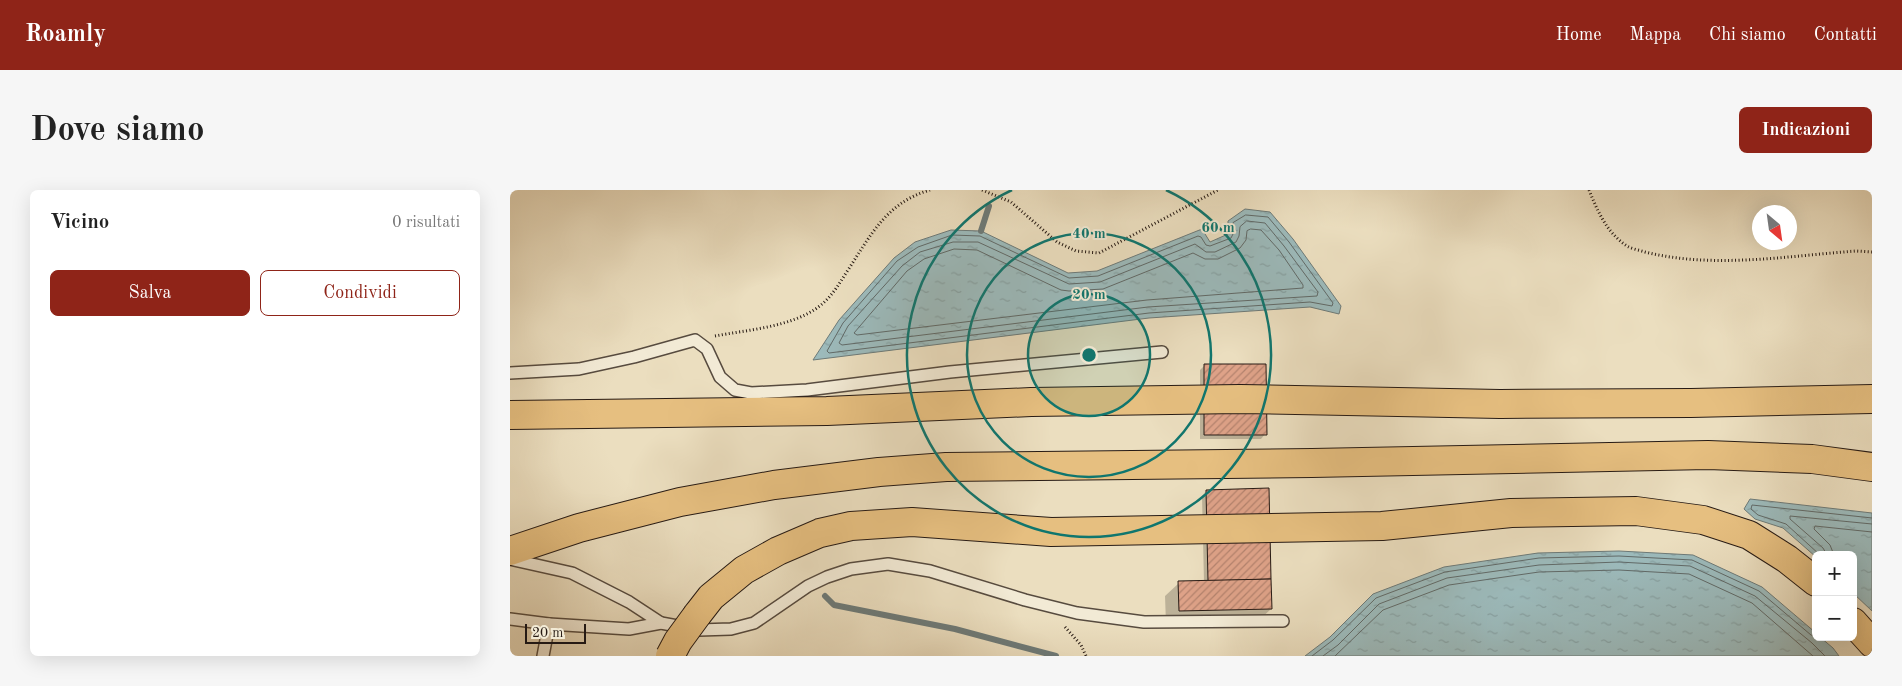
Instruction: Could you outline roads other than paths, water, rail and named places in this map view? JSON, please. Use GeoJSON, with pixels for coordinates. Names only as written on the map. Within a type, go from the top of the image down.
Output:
{"type":"FeatureCollection","features":[{"type":"Feature","properties":{"kind":"main road"},"geometry":{"type":"LineString","coordinates":[[510,415],[827,411],[1032,402],[1240,399],[1500,404],[1700,403],[1872,399]]}},
{"type":"Feature","properties":{"kind":"main road"},"geometry":{"type":"LineString","coordinates":[[510,550],[579,528],[671,504],[756,488],[879,472],[983,465],[1312,463],[1708,455],[1812,458],[1872,467]]}},
{"type":"Feature","properties":{"kind":"main road"},"geometry":{"type":"LineString","coordinates":[[670,656],[678,641],[711,597],[744,570],[778,551],[812,536],[852,526],[912,522],[1070,532],[1382,526],[1511,514],[1636,511],[1704,520],[1749,535],[1812,579]]}},
{"type":"Feature","properties":{"kind":"main road"},"geometry":{"type":"LineString","coordinates":[[1857,626],[1872,643]]}},
{"type":"Feature","properties":{"kind":"lane"},"geometry":{"type":"LineString","coordinates":[[510,373],[579,369],[634,357],[695,340],[707,349],[720,377],[735,390],[751,393],[817,389],[950,372],[1162,352]]}},
{"type":"Feature","properties":{"kind":"lane"},"geometry":{"type":"LineString","coordinates":[[510,560],[572,573],[629,602],[661,623]]}},
{"type":"Feature","properties":{"kind":"lane"},"geometry":{"type":"LineString","coordinates":[[510,619],[549,624],[629,629],[661,623],[699,630],[731,629],[759,620],[808,586],[827,576],[851,569],[888,564],[930,571],[1046,606],[1077,613],[1144,622],[1284,621]]}},
{"type":"Feature","properties":{"kind":"lane"},"geometry":{"type":"LineString","coordinates":[[544,656],[549,624]]}},
{"type":"Feature","properties":{"kind":"water"},"geometry":{"type":"Polygon","coordinates":[[[1245,209],[1270,212],[1293,239],[1341,306],[1339,314],[1310,307],[1149,318],[813,360],[839,320],[894,258],[915,242],[951,230],[981,231],[1068,273],[1097,271],[1202,229],[1210,242],[1228,234],[1228,221],[1245,209]]]}},
{"type":"Feature","properties":{"kind":"water"},"geometry":{"type":"Polygon","coordinates":[[[1750,499],[1872,513],[1872,611],[1857,597],[1857,551],[1812,551],[1812,553],[1783,528],[1755,519],[1744,509],[1750,499]]]}},
{"type":"Feature","properties":{"kind":"water"},"geometry":{"type":"Polygon","coordinates":[[[1619,551],[1693,555],[1762,587],[1812,630],[1812,641],[1825,641],[1839,656],[1305,656],[1330,637],[1373,594],[1444,567],[1538,553],[1619,551]]]}},
{"type":"Feature","properties":{"kind":"waterway"},"geometry":{"type":"LineString","coordinates":[[981,231],[989,206]]}},
{"type":"Feature","properties":{"kind":"waterway"},"geometry":{"type":"LineString","coordinates":[[825,596],[834,605],[955,629],[1056,656]]}}]}
